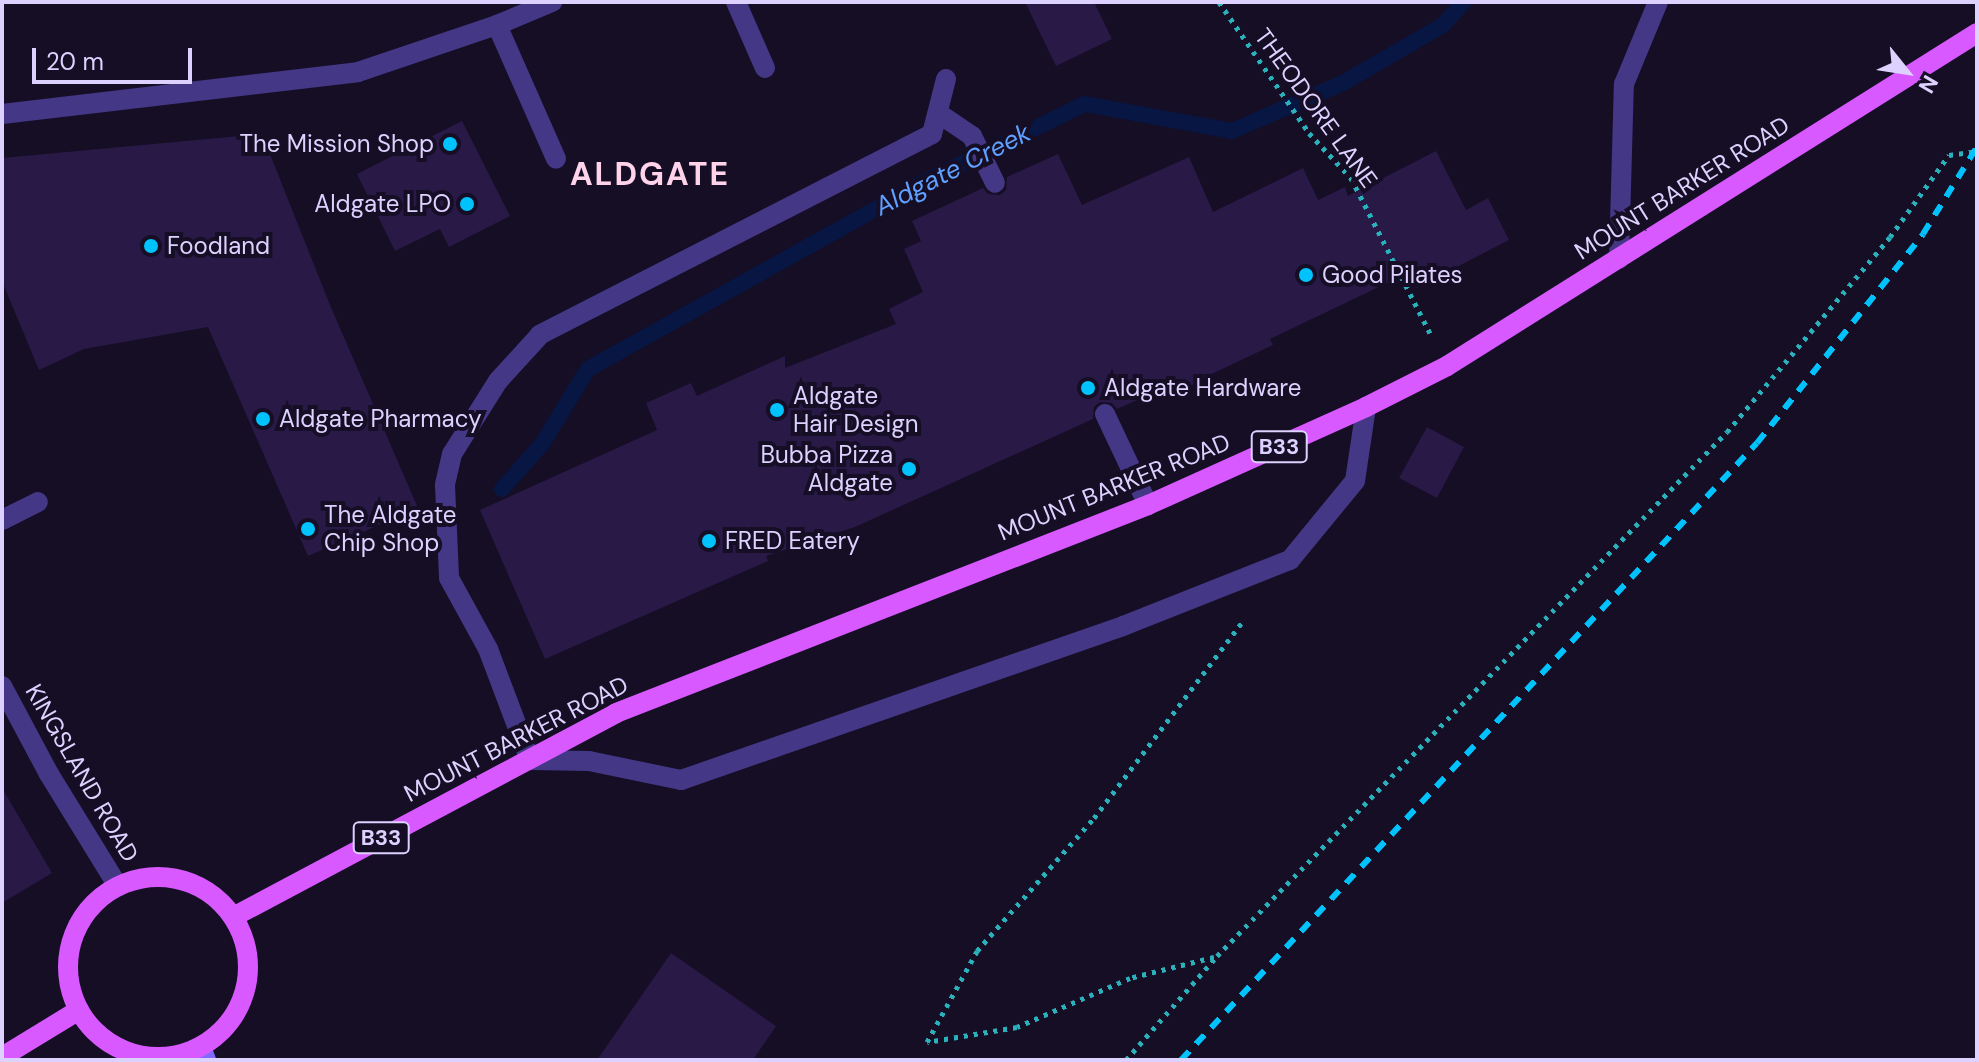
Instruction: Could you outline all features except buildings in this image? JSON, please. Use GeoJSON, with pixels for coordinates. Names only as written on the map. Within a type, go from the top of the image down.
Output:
{"type":"FeatureCollection","features":[{"type":"Feature","properties":{"kind":"main road","name":"MOUNT BARKER ROAD"},"geometry":{"type":"LineString","coordinates":[[233,917],[616,713],[1148,505],[1366,407],[1447,366],[1977,33]]}},
{"type":"Feature","properties":{"kind":"main road"},"geometry":{"type":"LineString","coordinates":[[161,876],[183,880],[219,900],[233,917],[245,944],[248,975],[241,1003],[203,1053],[146,1056],[119,1049],[96,1032],[79,1010],[70,984],[73,937],[91,908],[118,886],[161,876]]}},
{"type":"Feature","properties":{"kind":"main road"},"geometry":{"type":"LineString","coordinates":[[2,1057],[79,1010]]}},
{"type":"Feature","properties":{"kind":"street"},"geometry":{"type":"LineString","coordinates":[[2,114],[358,72],[497,25],[552,2]]}},
{"type":"Feature","properties":{"kind":"street"},"geometry":{"type":"LineString","coordinates":[[736,2],[765,68]]}},
{"type":"Feature","properties":{"kind":"street"},"geometry":{"type":"LineString","coordinates":[[1619,259],[1624,84],[1658,2]]}},
{"type":"Feature","properties":{"kind":"street"},"geometry":{"type":"LineString","coordinates":[[497,25],[556,159]]}},
{"type":"Feature","properties":{"kind":"street"},"geometry":{"type":"LineString","coordinates":[[946,79],[932,134],[540,335],[498,381],[452,454],[445,485],[449,578],[488,649],[530,760],[589,761],[681,780],[1123,626],[1290,560],[1355,481],[1366,407]]}},
{"type":"Feature","properties":{"kind":"street"},"geometry":{"type":"LineString","coordinates":[[938,113],[972,136],[995,183]]}},
{"type":"Feature","properties":{"kind":"street"},"geometry":{"type":"LineString","coordinates":[[1105,414],[1148,505]]}},
{"type":"Feature","properties":{"kind":"street"},"geometry":{"type":"LineString","coordinates":[[2,520],[38,502]]}},
{"type":"Feature","properties":{"kind":"street","name":"KINGSLAND ROAD"},"geometry":{"type":"LineString","coordinates":[[6,694],[49,774],[118,886]]}},
{"type":"Feature","properties":{"kind":"path","name":"THEODORE LANE"},"geometry":{"type":"LineString","coordinates":[[1219,2],[1309,133],[1351,178],[1447,366]]}},
{"type":"Feature","properties":{"kind":"path"},"geometry":{"type":"LineString","coordinates":[[1126,1060],[1217,956],[1727,432],[1890,237],[1949,155],[1977,151]]}},
{"type":"Feature","properties":{"kind":"path"},"geometry":{"type":"LineString","coordinates":[[1217,956],[1130,978],[1017,1027],[927,1042],[977,951],[1094,818],[1246,616]]}},
{"type":"Feature","properties":{"kind":"waterway","name":"Aldgate Creek"},"geometry":{"type":"LineString","coordinates":[[502,489],[542,444],[588,369],[920,184],[1085,104],[1232,131],[1343,83],[1443,25],[1464,2]]}},
{"type":"Feature","properties":{"kind":"railway"},"geometry":{"type":"LineString","coordinates":[[1181,1060],[1757,443],[1923,234],[1977,147]]}},
{"type":"Feature","properties":{"kind":"place","name":"The Mission Shop"},"geometry":{"type":"Point","coordinates":[450,144]}},
{"type":"Feature","properties":{"kind":"place","name":"Aldgate LPO"},"geometry":{"type":"Point","coordinates":[467,204]}},
{"type":"Feature","properties":{"kind":"place","name":"Foodland"},"geometry":{"type":"Point","coordinates":[151,246]}},
{"type":"Feature","properties":{"kind":"place","name":"Good Pilates"},"geometry":{"type":"Point","coordinates":[1306,275]}},
{"type":"Feature","properties":{"kind":"place","name":"Aldgate Hardware"},"geometry":{"type":"Point","coordinates":[1088,388]}},
{"type":"Feature","properties":{"kind":"place","name":"Aldgate Hair Design"},"geometry":{"type":"Point","coordinates":[777,410]}},
{"type":"Feature","properties":{"kind":"place","name":"Aldgate Pharmacy"},"geometry":{"type":"Point","coordinates":[263,419]}},
{"type":"Feature","properties":{"kind":"place","name":"Bubba Pizza Aldgate"},"geometry":{"type":"Point","coordinates":[909,469]}},
{"type":"Feature","properties":{"kind":"place","name":"The Aldgate Chip Shop"},"geometry":{"type":"Point","coordinates":[308,529]}},
{"type":"Feature","properties":{"kind":"place","name":"FRED Eatery"},"geometry":{"type":"Point","coordinates":[709,541]}},
{"type":"Feature","properties":{"kind":"district","name":"ALDGATE"},"geometry":{"type":"Point","coordinates":[650,174]}}]}
